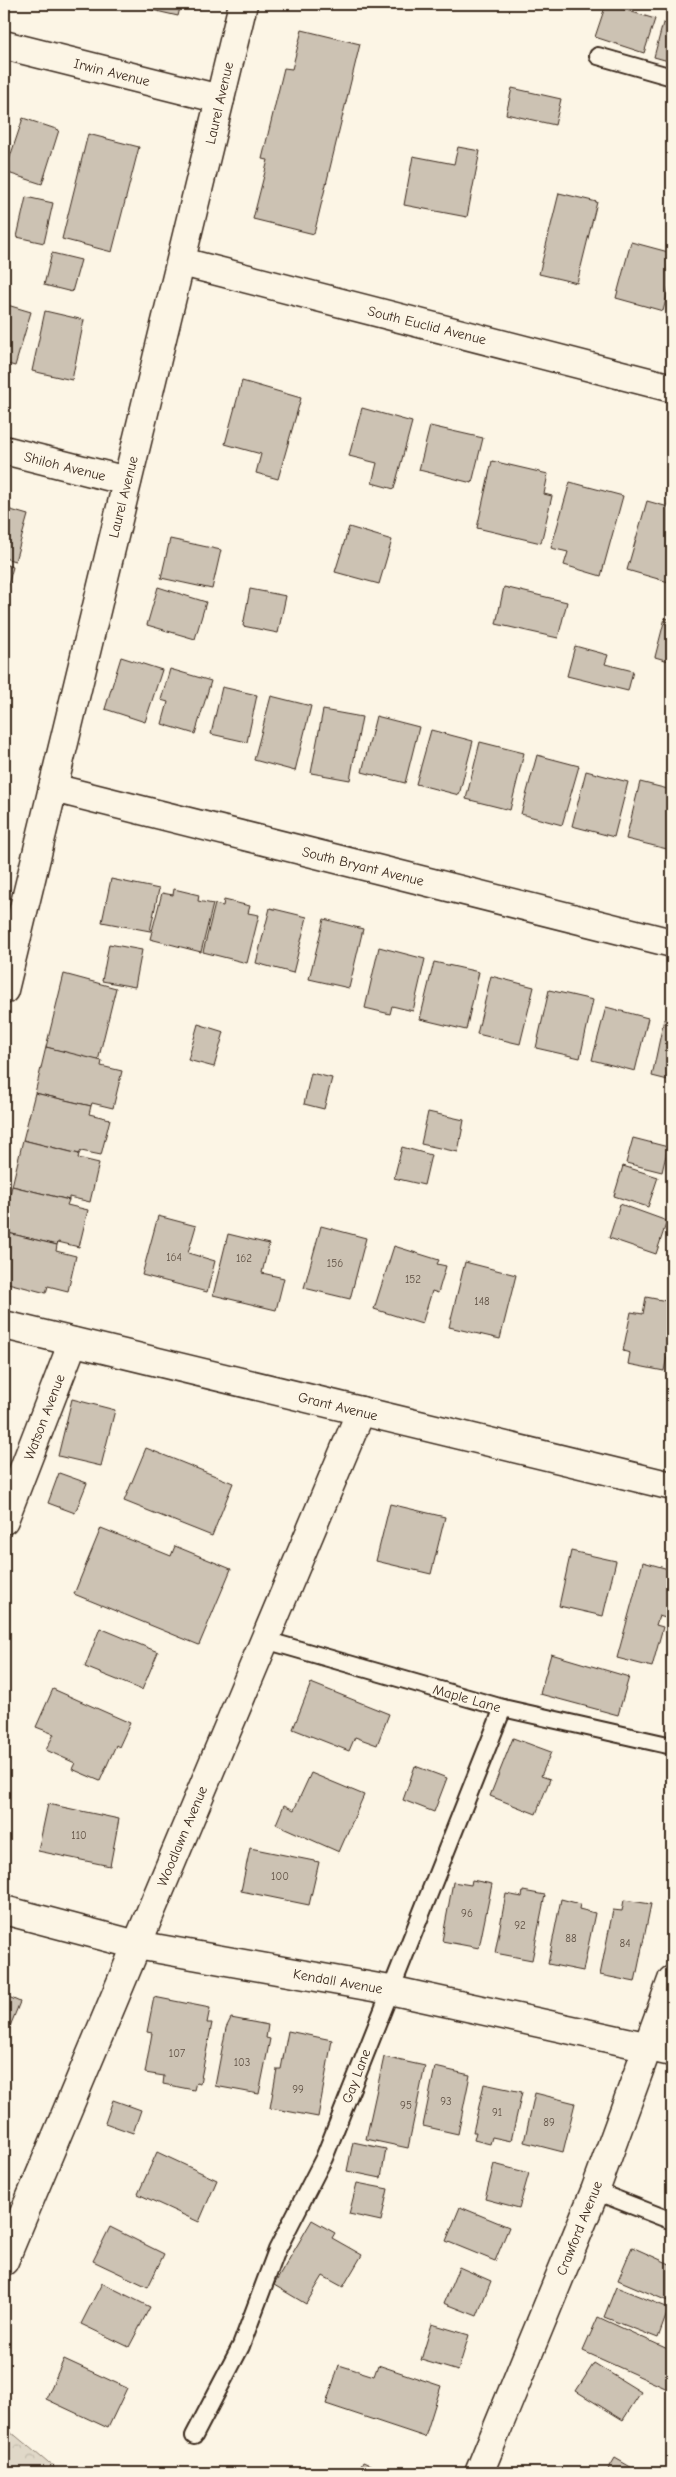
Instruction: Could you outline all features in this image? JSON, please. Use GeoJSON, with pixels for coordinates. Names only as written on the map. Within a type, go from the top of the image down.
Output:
{"type":"FeatureCollection","features":[{"type":"Feature","properties":{"kind":"street","name":"Laurel Avenue"},"geometry":{"type":"LineString","coordinates":[[4,990],[243,4]]}},
{"type":"Feature","properties":{"kind":"street","name":"Irwin Avenue"},"geometry":{"type":"LineString","coordinates":[[4,45],[220,99]]}},
{"type":"Feature","properties":{"kind":"street","name":"South Euclid Avenue"},"geometry":{"type":"LineString","coordinates":[[182,262],[672,388]]}},
{"type":"Feature","properties":{"kind":"street","name":"Shiloh Avenue"},"geometry":{"type":"LineString","coordinates":[[4,450],[127,481]]}},
{"type":"Feature","properties":{"kind":"street","name":"South Bryant Avenue"},"geometry":{"type":"LineString","coordinates":[[53,788],[672,943]]}},
{"type":"Feature","properties":{"kind":"street","name":"Grant Avenue"},"geometry":{"type":"LineString","coordinates":[[4,1325],[672,1486]]}},
{"type":"Feature","properties":{"kind":"street","name":"Watson Avenue"},"geometry":{"type":"LineString","coordinates":[[4,1520],[72,1342]]}},
{"type":"Feature","properties":{"kind":"street","name":"Woodlawn Avenue"},"geometry":{"type":"LineString","coordinates":[[4,2261],[361,1411]]}},
{"type":"Feature","properties":{"kind":"street","name":"Kendall Avenue"},"geometry":{"type":"LineString","coordinates":[[4,1910],[137,1945],[390,1990],[660,2049]]}},
{"type":"Feature","properties":{"kind":"street","name":"Crawford Avenue"},"geometry":{"type":"LineString","coordinates":[[479,2473],[595,2192],[660,2049],[672,1980]]}},
{"type":"Feature","properties":{"kind":"lane"},"geometry":{"type":"LineString","coordinates":[[598,56],[672,77]]}},
{"type":"Feature","properties":{"kind":"lane","name":"Maple Lane"},"geometry":{"type":"LineString","coordinates":[[265,1640],[502,1708],[672,1746]]}},
{"type":"Feature","properties":{"kind":"lane","name":"Gay Lane"},"geometry":{"type":"LineString","coordinates":[[194,2436],[241,2346],[277,2250],[324,2158],[502,1708]]}},
{"type":"Feature","properties":{"kind":"lane"},"geometry":{"type":"LineString","coordinates":[[595,2192],[672,2221]]}},
{"type":"Feature","properties":{"kind":"green space"},"geometry":{"type":"Polygon","coordinates":[[[4,2426],[60,2473],[4,2473],[4,2426]]]}},
{"type":"Feature","properties":{"kind":"building"},"geometry":{"type":"Polygon","coordinates":[[[126,4],[181,4],[178,16],[126,4]]]}},
{"type":"Feature","properties":{"kind":"building"},"geometry":{"type":"Polygon","coordinates":[[[606,4],[655,19],[644,53],[595,37],[606,4]]]}},
{"type":"Feature","properties":{"kind":"building"},"geometry":{"type":"Polygon","coordinates":[[[663,23],[672,25],[672,62],[654,57],[663,23]]]}},
{"type":"Feature","properties":{"kind":"building"},"geometry":{"type":"Polygon","coordinates":[[[302,30],[360,44],[314,234],[253,219],[268,160],[262,159],[284,68],[292,69],[302,30]]]}},
{"type":"Feature","properties":{"kind":"building"},"geometry":{"type":"Polygon","coordinates":[[[512,88],[561,99],[555,125],[506,114],[512,88]]]}},
{"type":"Feature","properties":{"kind":"building"},"geometry":{"type":"Polygon","coordinates":[[[23,118],[59,130],[42,184],[5,172],[23,118]]]}},
{"type":"Feature","properties":{"kind":"building"},"geometry":{"type":"Polygon","coordinates":[[[88,134],[139,147],[112,252],[62,239],[88,134]]]}},
{"type":"Feature","properties":{"kind":"building"},"geometry":{"type":"Polygon","coordinates":[[[458,147],[480,151],[467,217],[404,205],[413,156],[454,164],[458,147]]]}},
{"type":"Feature","properties":{"kind":"building"},"geometry":{"type":"Polygon","coordinates":[[[559,193],[597,202],[577,283],[539,274],[559,193]]]}},
{"type":"Feature","properties":{"kind":"building"},"geometry":{"type":"Polygon","coordinates":[[[26,197],[53,203],[44,243],[17,237],[26,197]]]}},
{"type":"Feature","properties":{"kind":"building"},"geometry":{"type":"Polygon","coordinates":[[[631,242],[672,253],[672,277],[663,311],[616,298],[631,242]]]}},
{"type":"Feature","properties":{"kind":"building"},"geometry":{"type":"Polygon","coordinates":[[[52,253],[81,260],[72,292],[44,285],[52,253]]]}},
{"type":"Feature","properties":{"kind":"building"},"geometry":{"type":"Polygon","coordinates":[[[4,304],[31,312],[15,366],[4,363],[4,304]]]}},
{"type":"Feature","properties":{"kind":"building"},"geometry":{"type":"Polygon","coordinates":[[[45,311],[84,320],[72,380],[32,371],[45,311]]]}},
{"type":"Feature","properties":{"kind":"building"},"geometry":{"type":"Polygon","coordinates":[[[242,381],[301,398],[278,479],[256,473],[261,454],[225,444],[242,381]]]}},
{"type":"Feature","properties":{"kind":"building"},"geometry":{"type":"Polygon","coordinates":[[[362,408],[412,422],[394,489],[372,483],[377,463],[349,456],[362,408]]]}},
{"type":"Feature","properties":{"kind":"building"},"geometry":{"type":"Polygon","coordinates":[[[430,426],[483,438],[472,483],[419,470],[430,426]]]}},
{"type":"Feature","properties":{"kind":"building"},"geometry":{"type":"Polygon","coordinates":[[[492,461],[548,474],[544,494],[552,496],[541,543],[477,528],[492,461]]]}},
{"type":"Feature","properties":{"kind":"building"},"geometry":{"type":"Polygon","coordinates":[[[570,482],[623,496],[601,576],[564,565],[568,552],[551,548],[570,482]]]}},
{"type":"Feature","properties":{"kind":"building"},"geometry":{"type":"Polygon","coordinates":[[[647,501],[672,508],[672,583],[627,570],[647,501]]]}},
{"type":"Feature","properties":{"kind":"building"},"geometry":{"type":"Polygon","coordinates":[[[4,508],[28,515],[15,561],[4,558],[4,508]]]}},
{"type":"Feature","properties":{"kind":"building"},"geometry":{"type":"Polygon","coordinates":[[[349,527],[392,540],[379,584],[335,572],[349,527]]]}},
{"type":"Feature","properties":{"kind":"building"},"geometry":{"type":"Polygon","coordinates":[[[170,539],[221,550],[212,589],[161,578],[170,539]]]}},
{"type":"Feature","properties":{"kind":"building"},"geometry":{"type":"Polygon","coordinates":[[[4,564],[13,567],[4,600],[4,564]]]}},
{"type":"Feature","properties":{"kind":"building"},"geometry":{"type":"Polygon","coordinates":[[[158,587],[206,602],[195,639],[147,625],[158,587]]]}},
{"type":"Feature","properties":{"kind":"building"},"geometry":{"type":"Polygon","coordinates":[[[504,587],[567,602],[558,638],[496,624],[504,587]]]}},
{"type":"Feature","properties":{"kind":"building"},"geometry":{"type":"Polygon","coordinates":[[[250,589],[286,596],[278,633],[243,626],[250,589]]]}},
{"type":"Feature","properties":{"kind":"building"},"geometry":{"type":"Polygon","coordinates":[[[665,618],[672,620],[672,662],[655,657],[665,618]]]}},
{"type":"Feature","properties":{"kind":"building"},"geometry":{"type":"Polygon","coordinates":[[[575,646],[608,655],[605,664],[633,671],[628,691],[567,676],[575,646]]]}},
{"type":"Feature","properties":{"kind":"building"},"geometry":{"type":"Polygon","coordinates":[[[121,657],[162,670],[145,722],[105,709],[121,657]]]}},
{"type":"Feature","properties":{"kind":"building"},"geometry":{"type":"Polygon","coordinates":[[[170,669],[211,681],[195,734],[162,724],[168,702],[161,700],[170,669]]]}},
{"type":"Feature","properties":{"kind":"building"},"geometry":{"type":"Polygon","coordinates":[[[222,687],[257,695],[247,742],[211,734],[222,687]]]}},
{"type":"Feature","properties":{"kind":"building"},"geometry":{"type":"Polygon","coordinates":[[[271,696],[311,706],[295,771],[254,760],[271,696]]]}},
{"type":"Feature","properties":{"kind":"building"},"geometry":{"type":"Polygon","coordinates":[[[323,710],[362,717],[350,780],[311,773],[323,710]]]}},
{"type":"Feature","properties":{"kind":"building"},"geometry":{"type":"Polygon","coordinates":[[[376,716],[419,727],[405,783],[362,772],[376,716]]]}},
{"type":"Feature","properties":{"kind":"building"},"geometry":{"type":"Polygon","coordinates":[[[431,730],[473,741],[459,795],[416,784],[431,730]]]}},
{"type":"Feature","properties":{"kind":"building"},"geometry":{"type":"Polygon","coordinates":[[[480,742],[524,753],[510,810],[466,799],[480,742]]]}},
{"type":"Feature","properties":{"kind":"building"},"geometry":{"type":"Polygon","coordinates":[[[537,755],[579,766],[562,825],[521,814],[537,755]]]}},
{"type":"Feature","properties":{"kind":"building"},"geometry":{"type":"Polygon","coordinates":[[[586,771],[628,782],[614,837],[572,826],[586,771]]]}},
{"type":"Feature","properties":{"kind":"building"},"geometry":{"type":"Polygon","coordinates":[[[640,782],[672,790],[672,830],[667,849],[626,839],[640,782]]]}},
{"type":"Feature","properties":{"kind":"building"},"geometry":{"type":"Polygon","coordinates":[[[111,879],[159,889],[150,931],[102,922],[111,879]]]}},
{"type":"Feature","properties":{"kind":"building"},"geometry":{"type":"Polygon","coordinates":[[[174,889],[199,895],[198,901],[213,904],[201,952],[150,939],[162,893],[173,895],[174,889]]]}},
{"type":"Feature","properties":{"kind":"building"},"geometry":{"type":"Polygon","coordinates":[[[224,900],[250,906],[248,913],[259,915],[247,963],[203,952],[215,904],[223,906],[224,900]]]}},
{"type":"Feature","properties":{"kind":"building"},"geometry":{"type":"Polygon","coordinates":[[[270,908],[307,917],[293,973],[256,963],[270,908]]]}},
{"type":"Feature","properties":{"kind":"building"},"geometry":{"type":"Polygon","coordinates":[[[324,919],[363,929],[349,988],[309,979],[324,919]]]}},
{"type":"Feature","properties":{"kind":"building"},"geometry":{"type":"Polygon","coordinates":[[[109,944],[142,950],[135,987],[102,981],[109,944]]]}},
{"type":"Feature","properties":{"kind":"building"},"geometry":{"type":"Polygon","coordinates":[[[379,947],[425,959],[413,1011],[392,1006],[390,1014],[365,1008],[379,947]]]}},
{"type":"Feature","properties":{"kind":"building"},"geometry":{"type":"Polygon","coordinates":[[[434,962],[479,972],[466,1030],[420,1019],[434,962]]]}},
{"type":"Feature","properties":{"kind":"building"},"geometry":{"type":"Polygon","coordinates":[[[64,974],[116,988],[98,1061],[46,1047],[64,974]]]}},
{"type":"Feature","properties":{"kind":"building"},"geometry":{"type":"Polygon","coordinates":[[[491,976],[534,987],[520,1044],[477,1034],[491,976]]]}},
{"type":"Feature","properties":{"kind":"building"},"geometry":{"type":"Polygon","coordinates":[[[549,990],[593,1000],[580,1058],[536,1048],[549,990]]]}},
{"type":"Feature","properties":{"kind":"building"},"geometry":{"type":"Polygon","coordinates":[[[606,1007],[648,1018],[635,1071],[592,1060],[606,1007]]]}},
{"type":"Feature","properties":{"kind":"building"},"geometry":{"type":"Polygon","coordinates":[[[664,1019],[672,1021],[672,1081],[652,1076],[664,1019]]]}},
{"type":"Feature","properties":{"kind":"building"},"geometry":{"type":"Polygon","coordinates":[[[198,1024],[224,1032],[214,1067],[188,1060],[198,1024]]]}},
{"type":"Feature","properties":{"kind":"building"},"geometry":{"type":"Polygon","coordinates":[[[46,1047],[102,1061],[101,1066],[122,1071],[113,1108],[92,1103],[91,1106],[35,1093],[46,1047]]]}},
{"type":"Feature","properties":{"kind":"building"},"geometry":{"type":"Polygon","coordinates":[[[311,1073],[332,1078],[324,1109],[304,1104],[311,1073]]]}},
{"type":"Feature","properties":{"kind":"building"},"geometry":{"type":"Polygon","coordinates":[[[35,1093],[91,1106],[89,1114],[110,1119],[101,1155],[81,1151],[79,1154],[23,1140],[35,1093]]]}},
{"type":"Feature","properties":{"kind":"building"},"geometry":{"type":"Polygon","coordinates":[[[428,1112],[464,1120],[458,1152],[421,1144],[428,1112]]]}},
{"type":"Feature","properties":{"kind":"building"},"geometry":{"type":"Polygon","coordinates":[[[633,1138],[668,1147],[662,1172],[626,1163],[633,1138]]]}},
{"type":"Feature","properties":{"kind":"building"},"geometry":{"type":"Polygon","coordinates":[[[23,1140],[79,1154],[78,1158],[99,1163],[90,1202],[69,1197],[69,1200],[12,1186],[23,1140]]]}},
{"type":"Feature","properties":{"kind":"building"},"geometry":{"type":"Polygon","coordinates":[[[402,1147],[431,1155],[424,1185],[394,1178],[402,1147]]]}},
{"type":"Feature","properties":{"kind":"building"},"geometry":{"type":"Polygon","coordinates":[[[623,1166],[658,1177],[648,1207],[614,1196],[623,1166]]]}},
{"type":"Feature","properties":{"kind":"building"},"geometry":{"type":"Polygon","coordinates":[[[12,1186],[69,1200],[67,1205],[88,1210],[79,1247],[58,1242],[57,1245],[4,1232],[4,1219],[12,1186]]]}},
{"type":"Feature","properties":{"kind":"building"},"geometry":{"type":"Polygon","coordinates":[[[620,1204],[667,1221],[656,1254],[609,1238],[620,1204]]]}},
{"type":"Feature","properties":{"kind":"building"},"geometry":{"type":"Polygon","coordinates":[[[158,1216],[196,1226],[188,1253],[215,1261],[207,1292],[142,1275],[158,1216]]]}},
{"type":"Feature","properties":{"kind":"building"},"geometry":{"type":"Polygon","coordinates":[[[321,1226],[366,1238],[350,1299],[304,1288],[321,1226]]]}},
{"type":"Feature","properties":{"kind":"building"},"geometry":{"type":"Polygon","coordinates":[[[4,1232],[57,1245],[56,1251],[76,1256],[68,1291],[48,1286],[46,1293],[4,1282],[4,1232]]]}},
{"type":"Feature","properties":{"kind":"building"},"geometry":{"type":"Polygon","coordinates":[[[228,1234],[269,1244],[262,1273],[284,1278],[276,1310],[213,1295],[228,1234]]]}},
{"type":"Feature","properties":{"kind":"building"},"geometry":{"type":"Polygon","coordinates":[[[394,1246],[439,1260],[437,1264],[446,1266],[438,1293],[432,1291],[422,1324],[374,1309],[394,1246]]]}},
{"type":"Feature","properties":{"kind":"building"},"geometry":{"type":"Polygon","coordinates":[[[465,1262],[516,1275],[500,1339],[449,1327],[465,1262]]]}},
{"type":"Feature","properties":{"kind":"building"},"geometry":{"type":"Polygon","coordinates":[[[646,1297],[672,1302],[672,1333],[664,1371],[628,1364],[630,1353],[623,1351],[631,1312],[643,1314],[646,1297]]]}},
{"type":"Feature","properties":{"kind":"building"},"geometry":{"type":"Polygon","coordinates":[[[72,1399],[115,1410],[101,1466],[58,1456],[72,1399]]]}},
{"type":"Feature","properties":{"kind":"building"},"geometry":{"type":"Polygon","coordinates":[[[146,1448],[233,1483],[212,1536],[124,1501],[146,1448]]]}},
{"type":"Feature","properties":{"kind":"building"},"geometry":{"type":"Polygon","coordinates":[[[59,1473],[87,1483],[75,1513],[48,1503],[59,1473]]]}},
{"type":"Feature","properties":{"kind":"building"},"geometry":{"type":"Polygon","coordinates":[[[390,1504],[445,1517],[431,1574],[376,1561],[390,1504]]]}},
{"type":"Feature","properties":{"kind":"building"},"geometry":{"type":"Polygon","coordinates":[[[101,1528],[171,1556],[175,1546],[231,1569],[199,1645],[74,1594],[101,1528]]]}},
{"type":"Feature","properties":{"kind":"building"},"geometry":{"type":"Polygon","coordinates":[[[571,1551],[616,1561],[603,1616],[559,1606],[571,1551]]]}},
{"type":"Feature","properties":{"kind":"building"},"geometry":{"type":"Polygon","coordinates":[[[643,1562],[672,1570],[672,1620],[659,1616],[656,1625],[663,1627],[652,1667],[617,1658],[643,1562]]]}},
{"type":"Feature","properties":{"kind":"building"},"geometry":{"type":"Polygon","coordinates":[[[100,1628],[158,1652],[142,1690],[85,1667],[100,1628]]]}},
{"type":"Feature","properties":{"kind":"building"},"geometry":{"type":"Polygon","coordinates":[[[551,1654],[629,1677],[618,1715],[540,1694],[551,1654]]]}},
{"type":"Feature","properties":{"kind":"building"},"geometry":{"type":"Polygon","coordinates":[[[311,1683],[389,1714],[377,1745],[355,1737],[349,1751],[293,1729],[311,1683]]]}},
{"type":"Feature","properties":{"kind":"building"},"geometry":{"type":"Polygon","coordinates":[[[53,1689],[130,1723],[119,1747],[116,1745],[100,1781],[72,1769],[75,1763],[46,1750],[54,1734],[36,1727],[53,1689]]]}},
{"type":"Feature","properties":{"kind":"building"},"geometry":{"type":"Polygon","coordinates":[[[513,1738],[551,1752],[541,1776],[550,1779],[536,1814],[490,1796],[513,1738]]]}},
{"type":"Feature","properties":{"kind":"building"},"geometry":{"type":"Polygon","coordinates":[[[415,1766],[447,1778],[434,1812],[403,1800],[415,1766]]]}},
{"type":"Feature","properties":{"kind":"building"},"geometry":{"type":"Polygon","coordinates":[[[311,1773],[364,1795],[339,1852],[276,1824],[284,1805],[294,1810],[311,1773]]]}},
{"type":"Feature","properties":{"kind":"building"},"geometry":{"type":"Polygon","coordinates":[[[48,1804],[119,1819],[110,1866],[38,1851],[48,1804]]]}},
{"type":"Feature","properties":{"kind":"building"},"geometry":{"type":"Polygon","coordinates":[[[250,1848],[319,1862],[309,1905],[241,1891],[250,1848]]]}},
{"type":"Feature","properties":{"kind":"building"},"geometry":{"type":"Polygon","coordinates":[[[472,1880],[492,1884],[479,1948],[442,1941],[453,1882],[471,1885],[472,1880]]]}},
{"type":"Feature","properties":{"kind":"building"},"geometry":{"type":"Polygon","coordinates":[[[523,1891],[545,1895],[532,1960],[495,1953],[506,1894],[522,1897],[523,1891]]]}},
{"type":"Feature","properties":{"kind":"building"},"geometry":{"type":"Polygon","coordinates":[[[561,1899],[580,1904],[579,1909],[595,1913],[583,1971],[548,1964],[561,1899]]]}},
{"type":"Feature","properties":{"kind":"building"},"geometry":{"type":"Polygon","coordinates":[[[624,1900],[651,1904],[635,1982],[600,1975],[613,1910],[622,1911],[624,1900]]]}},
{"type":"Feature","properties":{"kind":"building"},"geometry":{"type":"Polygon","coordinates":[[[4,1995],[20,2002],[6,2036],[4,2035],[4,1995]]]}},
{"type":"Feature","properties":{"kind":"building"},"geometry":{"type":"Polygon","coordinates":[[[154,1997],[210,2008],[207,2023],[212,2023],[200,2083],[196,2082],[194,2090],[163,2084],[164,2076],[145,2073],[152,2033],[147,2032],[154,1997]]]}},
{"type":"Feature","properties":{"kind":"building"},"geometry":{"type":"Polygon","coordinates":[[[231,2018],[268,2025],[266,2038],[270,2039],[259,2094],[215,2086],[226,2028],[231,2018]]]}},
{"type":"Feature","properties":{"kind":"building"},"geometry":{"type":"Polygon","coordinates":[[[288,2031],[332,2040],[318,2117],[270,2108],[277,2069],[281,2069],[288,2031]]]}},
{"type":"Feature","properties":{"kind":"building"},"geometry":{"type":"Polygon","coordinates":[[[384,2057],[425,2066],[408,2148],[366,2139],[384,2057]]]}},
{"type":"Feature","properties":{"kind":"building"},"geometry":{"type":"Polygon","coordinates":[[[435,2067],[470,2075],[458,2134],[423,2126],[435,2067]]]}},
{"type":"Feature","properties":{"kind":"building"},"geometry":{"type":"Polygon","coordinates":[[[484,2084],[522,2092],[511,2141],[492,2137],[490,2144],[474,2140],[476,2132],[473,2132],[484,2084]]]}},
{"type":"Feature","properties":{"kind":"building"},"geometry":{"type":"Polygon","coordinates":[[[535,2093],[575,2103],[563,2152],[524,2142],[535,2093]]]}},
{"type":"Feature","properties":{"kind":"building"},"geometry":{"type":"Polygon","coordinates":[[[113,2100],[141,2110],[133,2133],[105,2123],[113,2100]]]}},
{"type":"Feature","properties":{"kind":"building"},"geometry":{"type":"Polygon","coordinates":[[[672,2139],[672,2172],[666,2171],[672,2139]]]}},
{"type":"Feature","properties":{"kind":"building"},"geometry":{"type":"Polygon","coordinates":[[[353,2142],[386,2149],[381,2178],[347,2171],[353,2142]]]}},
{"type":"Feature","properties":{"kind":"building"},"geometry":{"type":"Polygon","coordinates":[[[157,2152],[217,2180],[199,2222],[138,2194],[157,2152]]]}},
{"type":"Feature","properties":{"kind":"building"},"geometry":{"type":"Polygon","coordinates":[[[494,2164],[529,2173],[519,2208],[485,2199],[494,2164]]]}},
{"type":"Feature","properties":{"kind":"building"},"geometry":{"type":"Polygon","coordinates":[[[357,2183],[388,2189],[381,2221],[349,2214],[357,2183]]]}},
{"type":"Feature","properties":{"kind":"building"},"geometry":{"type":"Polygon","coordinates":[[[460,2207],[509,2227],[495,2261],[446,2241],[460,2207]]]}},
{"type":"Feature","properties":{"kind":"building"},"geometry":{"type":"Polygon","coordinates":[[[312,2220],[335,2233],[332,2238],[362,2255],[343,2287],[323,2276],[306,2304],[274,2285],[312,2220]]]}},
{"type":"Feature","properties":{"kind":"building"},"geometry":{"type":"Polygon","coordinates":[[[110,2227],[164,2254],[148,2287],[93,2261],[110,2227]]]}},
{"type":"Feature","properties":{"kind":"building"},"geometry":{"type":"Polygon","coordinates":[[[632,2247],[672,2265],[672,2296],[670,2302],[618,2280],[632,2247]]]}},
{"type":"Feature","properties":{"kind":"building"},"geometry":{"type":"Polygon","coordinates":[[[459,2267],[491,2281],[477,2316],[444,2303],[459,2267]]]}},
{"type":"Feature","properties":{"kind":"building"},"geometry":{"type":"Polygon","coordinates":[[[102,2283],[150,2307],[129,2347],[81,2324],[102,2283]]]}},
{"type":"Feature","properties":{"kind":"building"},"geometry":{"type":"Polygon","coordinates":[[[616,2287],[669,2308],[658,2338],[604,2317],[616,2287]]]}},
{"type":"Feature","properties":{"kind":"building"},"geometry":{"type":"Polygon","coordinates":[[[598,2317],[672,2351],[672,2391],[583,2351],[598,2317]]]}},
{"type":"Feature","properties":{"kind":"building"},"geometry":{"type":"Polygon","coordinates":[[[432,2324],[469,2335],[458,2371],[421,2360],[432,2324]]]}},
{"type":"Feature","properties":{"kind":"building"},"geometry":{"type":"Polygon","coordinates":[[[64,2359],[127,2388],[108,2428],[46,2399],[64,2359]]]}},
{"type":"Feature","properties":{"kind":"building"},"geometry":{"type":"Polygon","coordinates":[[[594,2363],[641,2392],[623,2420],[576,2391],[594,2363]]]}},
{"type":"Feature","properties":{"kind":"building"},"geometry":{"type":"Polygon","coordinates":[[[339,2365],[374,2376],[378,2365],[441,2386],[425,2437],[326,2404],[339,2365]]]}},
{"type":"Feature","properties":{"kind":"building"},"geometry":{"type":"Polygon","coordinates":[[[615,2458],[641,2473],[606,2473],[615,2458]]]}},
{"type":"Feature","properties":{"kind":"building"},"geometry":{"type":"Polygon","coordinates":[[[363,2462],[389,2473],[358,2473],[363,2462]]]}}]}
